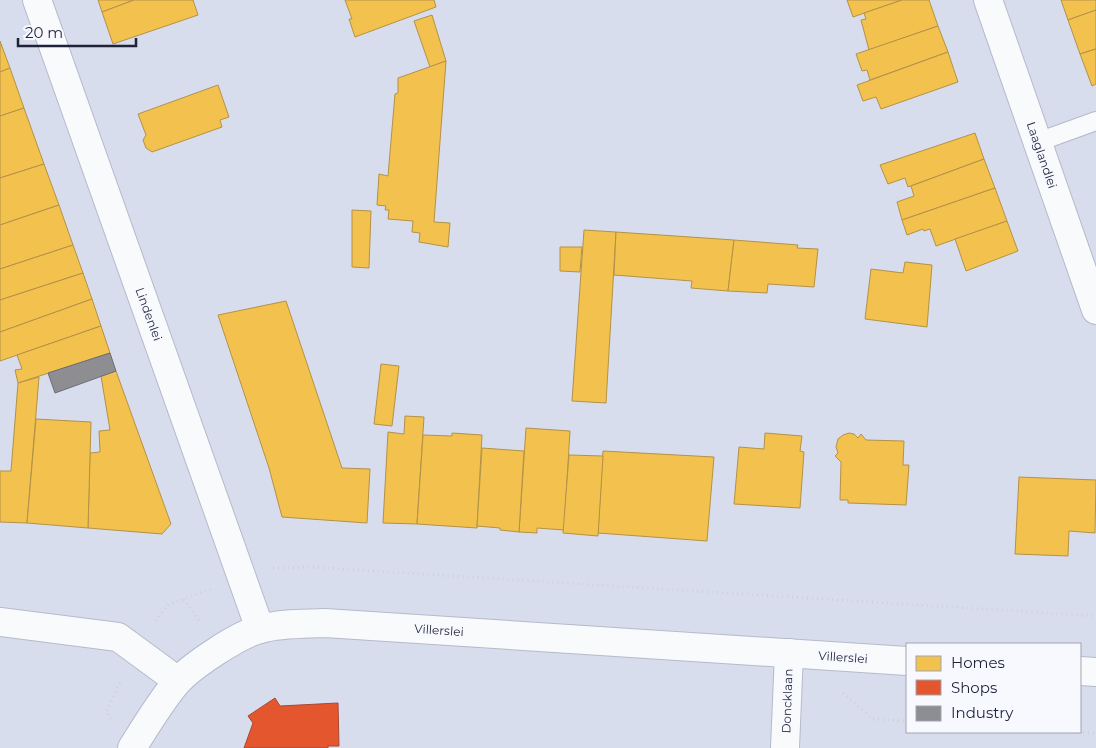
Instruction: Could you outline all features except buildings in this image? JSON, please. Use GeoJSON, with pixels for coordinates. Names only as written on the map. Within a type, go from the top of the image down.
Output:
{"type":"FeatureCollection","features":[{"type":"Feature","properties":{"kind":"street","name":"Lindenlei"},"geometry":{"type":"LineString","coordinates":[[37,0],[243,576],[260,629]]}},
{"type":"Feature","properties":{"kind":"street","name":"Laaglandlei"},"geometry":{"type":"LineString","coordinates":[[988,0],[1096,310]]}},
{"type":"Feature","properties":{"kind":"street"},"geometry":{"type":"LineString","coordinates":[[0,622],[118,637],[178,680]]}},
{"type":"Feature","properties":{"kind":"street","name":"Villerslei"},"geometry":{"type":"LineString","coordinates":[[132,748],[178,680],[235,639],[260,629],[288,624],[325,623],[906,661]]}},
{"type":"Feature","properties":{"kind":"street","name":"Doncklaan"},"geometry":{"type":"LineString","coordinates":[[785,748],[789,653]]}},
{"type":"Feature","properties":{"kind":"street"},"geometry":{"type":"LineString","coordinates":[[1081,671],[1096,672]]}},
{"type":"Feature","properties":{"kind":"lane"},"geometry":{"type":"LineString","coordinates":[[1038,142],[1096,122]]}},
{"type":"Feature","properties":{"kind":"path"},"geometry":{"type":"LineString","coordinates":[[137,651],[167,605],[243,576],[277,567],[309,567],[1096,616]]}},
{"type":"Feature","properties":{"kind":"path"},"geometry":{"type":"LineString","coordinates":[[840,690],[872,719],[906,721]]}},
{"type":"Feature","properties":{"kind":"path"},"geometry":{"type":"LineString","coordinates":[[1081,732],[1096,733]]}}]}
